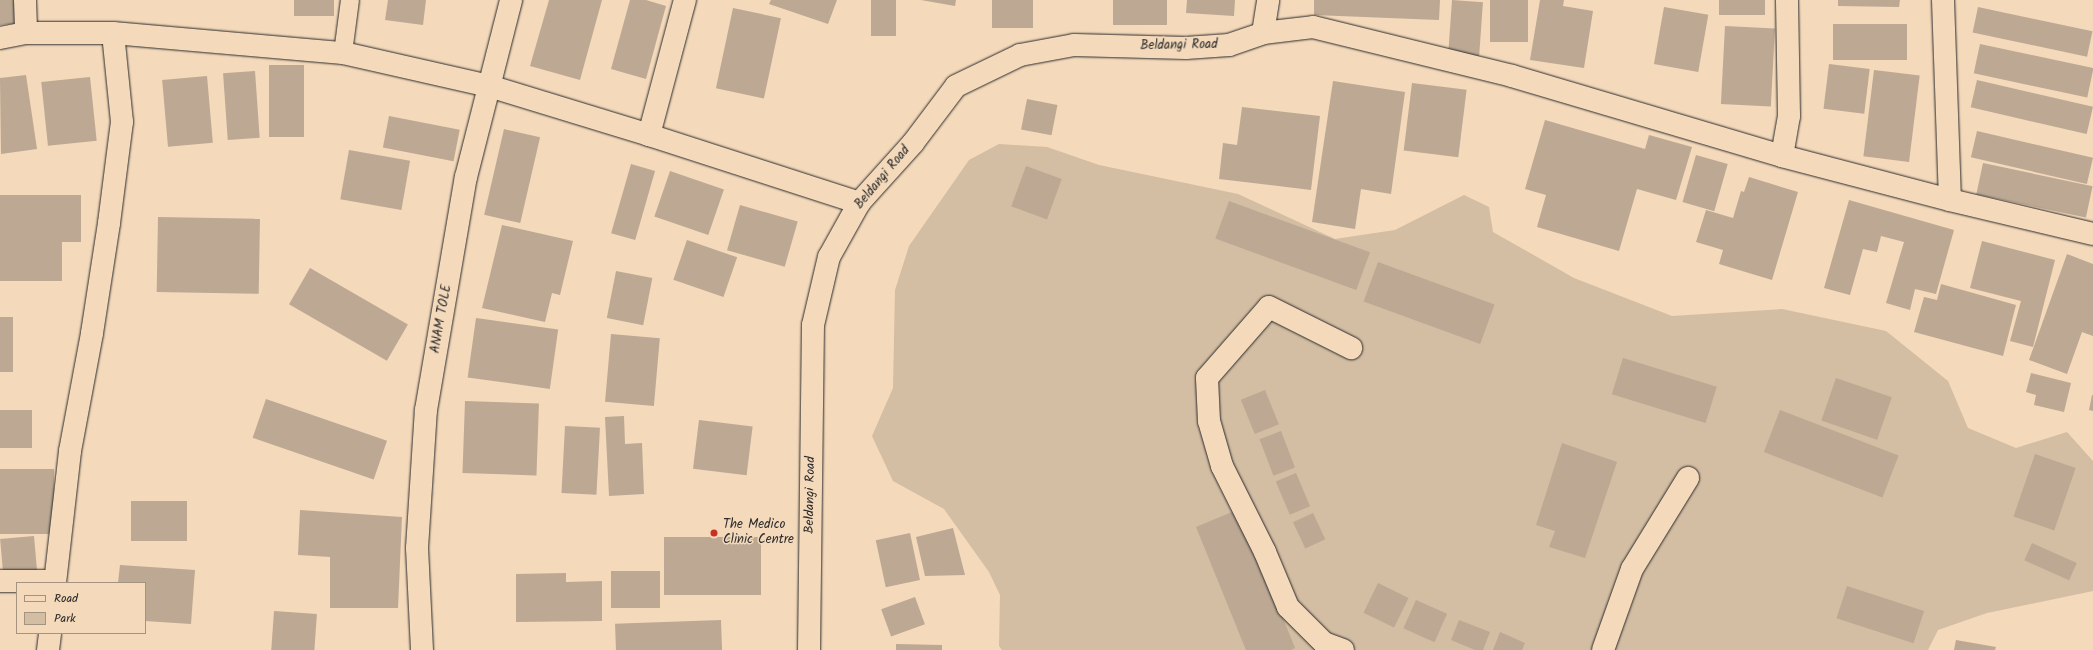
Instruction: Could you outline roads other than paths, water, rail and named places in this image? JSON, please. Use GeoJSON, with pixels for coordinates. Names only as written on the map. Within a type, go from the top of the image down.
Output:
{"type":"FeatureCollection","features":[{"type":"Feature","properties":{"kind":"street"},"geometry":{"type":"LineString","coordinates":[[25,0],[26,33]]}},
{"type":"Feature","properties":{"kind":"street","name":"ANAM TOLE"},"geometry":{"type":"LineString","coordinates":[[422,647],[417,548],[426,410],[466,177],[511,0]]}},
{"type":"Feature","properties":{"kind":"street"},"geometry":{"type":"LineString","coordinates":[[649,135],[684,0]]}},
{"type":"Feature","properties":{"kind":"street"},"geometry":{"type":"LineString","coordinates":[[1263,33],[1268,0]]}},
{"type":"Feature","properties":{"kind":"street"},"geometry":{"type":"LineString","coordinates":[[1782,156],[1789,116],[1787,0]]}},
{"type":"Feature","properties":{"kind":"street"},"geometry":{"type":"LineString","coordinates":[[1943,0],[1950,200]]}},
{"type":"Feature","properties":{"kind":"street","name":"Beldangi Road"},"geometry":{"type":"LineString","coordinates":[[809,650],[813,325],[829,257],[859,204],[913,143],[956,86],[1020,55],[1074,45],[1186,48],[1229,45],[1263,33],[1313,27],[1512,76],[1782,156],[1950,200],[2093,234]]}},
{"type":"Feature","properties":{"kind":"street"},"geometry":{"type":"LineString","coordinates":[[0,38],[26,33],[114,33],[343,53],[489,86],[649,135],[859,204]]}},
{"type":"Feature","properties":{"kind":"street"},"geometry":{"type":"LineString","coordinates":[[0,581],[55,582],[70,450],[92,333],[109,224],[122,122],[114,33]]}},
{"type":"Feature","properties":{"kind":"street"},"geometry":{"type":"LineString","coordinates":[[1331,648],[1288,607],[1265,552],[1222,466],[1210,421],[1207,378],[1270,306],[1351,348]]}},
{"type":"Feature","properties":{"kind":"street"},"geometry":{"type":"LineString","coordinates":[[1603,650],[1632,569],[1688,478]]}},
{"type":"Feature","properties":{"kind":"street"},"geometry":{"type":"LineString","coordinates":[[48,650],[50,634]]}},
{"type":"Feature","properties":{"kind":"lane"},"geometry":{"type":"LineString","coordinates":[[343,53],[350,0]]}},
{"type":"Feature","properties":{"kind":"place","name":"The Medico Clinic Centre"},"geometry":{"type":"Point","coordinates":[714,533]}}]}
